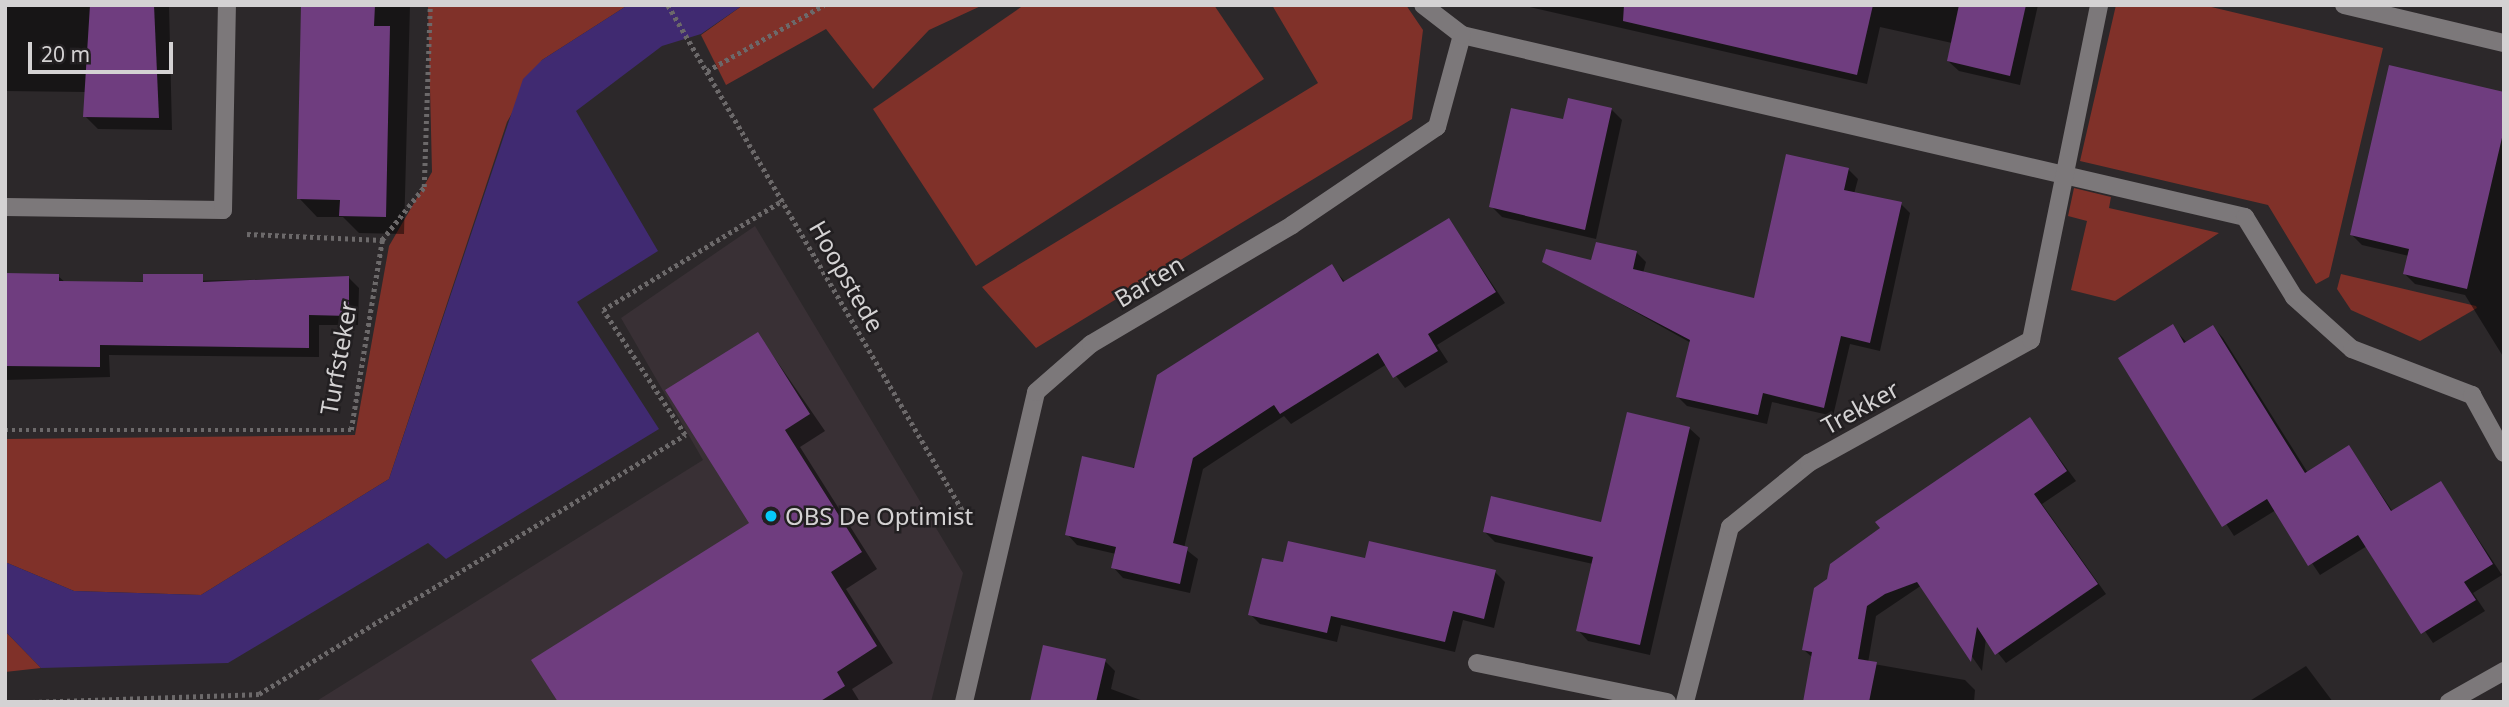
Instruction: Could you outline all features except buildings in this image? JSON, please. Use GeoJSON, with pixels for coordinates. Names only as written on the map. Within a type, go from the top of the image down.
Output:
{"type":"FeatureCollection","features":[{"type":"Feature","properties":{"kind":"street"},"geometry":{"type":"LineString","coordinates":[[5,208],[223,210],[227,5]]}},
{"type":"Feature","properties":{"kind":"street"},"geometry":{"type":"LineString","coordinates":[[1423,5],[1462,35],[2064,171],[2245,217],[2294,297],[2352,349],[2472,395],[2504,453]]}},
{"type":"Feature","properties":{"kind":"street","name":"Trekker"},"geometry":{"type":"LineString","coordinates":[[1685,702],[1730,527],[1808,463],[2031,340],[2099,5]]}},
{"type":"Feature","properties":{"kind":"street"},"geometry":{"type":"LineString","coordinates":[[2344,5],[2504,43]]}},
{"type":"Feature","properties":{"kind":"street","name":"Barten"},"geometry":{"type":"LineString","coordinates":[[964,702],[1036,392],[1091,344],[1292,225],[1437,127],[1462,35]]}},
{"type":"Feature","properties":{"kind":"street"},"geometry":{"type":"LineString","coordinates":[[1477,663],[1667,702]]}},
{"type":"Feature","properties":{"kind":"street"},"geometry":{"type":"LineString","coordinates":[[2449,702],[2504,671]]}},
{"type":"Feature","properties":{"kind":"path","name":"Turfsteker"},"geometry":{"type":"LineString","coordinates":[[5,430],[351,430],[382,240],[424,187],[430,5]]}},
{"type":"Feature","properties":{"kind":"path","name":"Hoopstede"},"geometry":{"type":"LineString","coordinates":[[668,5],[994,565]]}},
{"type":"Feature","properties":{"kind":"path"},"geometry":{"type":"LineString","coordinates":[[707,71],[824,5]]}},
{"type":"Feature","properties":{"kind":"path"},"geometry":{"type":"LineString","coordinates":[[32,702],[260,694],[685,435],[603,310],[783,200]]}},
{"type":"Feature","properties":{"kind":"path"},"geometry":{"type":"LineString","coordinates":[[223,210],[221,233],[382,240]]}},
{"type":"Feature","properties":{"kind":"shaded area"},"geometry":{"type":"Polygon","coordinates":[[[428,5],[628,5],[542,60],[507,122],[389,479],[201,595],[74,591],[5,562],[5,439],[355,435],[389,246],[432,172],[428,5]]]}},
{"type":"Feature","properties":{"kind":"shaded area"},"geometry":{"type":"Polygon","coordinates":[[[628,5],[743,5],[701,34],[662,46],[576,111],[658,251],[577,302],[659,429],[446,559],[428,543],[228,663],[41,668],[5,631],[5,562],[74,591],[201,595],[389,479],[523,79],[542,60],[628,5]]]}},
{"type":"Feature","properties":{"kind":"shaded area"},"geometry":{"type":"Polygon","coordinates":[[[743,5],[983,5],[929,30],[873,89],[826,29],[726,85],[701,35],[743,5]]]}},
{"type":"Feature","properties":{"kind":"shaded area"},"geometry":{"type":"Polygon","coordinates":[[[1024,5],[1214,5],[1264,79],[976,266],[873,109],[1024,5]]]}},
{"type":"Feature","properties":{"kind":"shaded area"},"geometry":{"type":"Polygon","coordinates":[[[1272,5],[1406,5],[1423,30],[1412,119],[1036,348],[982,287],[1318,83],[1272,5]]]}},
{"type":"Feature","properties":{"kind":"shaded area"},"geometry":{"type":"Polygon","coordinates":[[[2116,5],[2203,5],[2383,48],[2329,277],[2316,284],[2268,205],[2080,161],[2116,5]]]}},
{"type":"Feature","properties":{"kind":"shaded area"},"geometry":{"type":"Polygon","coordinates":[[[2074,188],[2111,197],[2109,208],[2219,233],[2115,301],[2071,290],[2087,221],[2068,216],[2074,188]]]}},
{"type":"Feature","properties":{"kind":"shaded area","name":"OBS De Optimist"},"geometry":{"type":"Polygon","coordinates":[[[755,226],[963,573],[931,702],[315,702],[703,460],[621,318],[755,226]]]}},
{"type":"Feature","properties":{"kind":"shaded area"},"geometry":{"type":"Polygon","coordinates":[[[2341,274],[2477,308],[2420,341],[2351,310],[2337,289],[2341,274]]]}},
{"type":"Feature","properties":{"kind":"shaded area"},"geometry":{"type":"Polygon","coordinates":[[[5,631],[41,668],[5,672],[5,631]]]}},
{"type":"Feature","properties":{"kind":"place","name":"OBS De Optimist"},"geometry":{"type":"Point","coordinates":[771,516]}}]}
